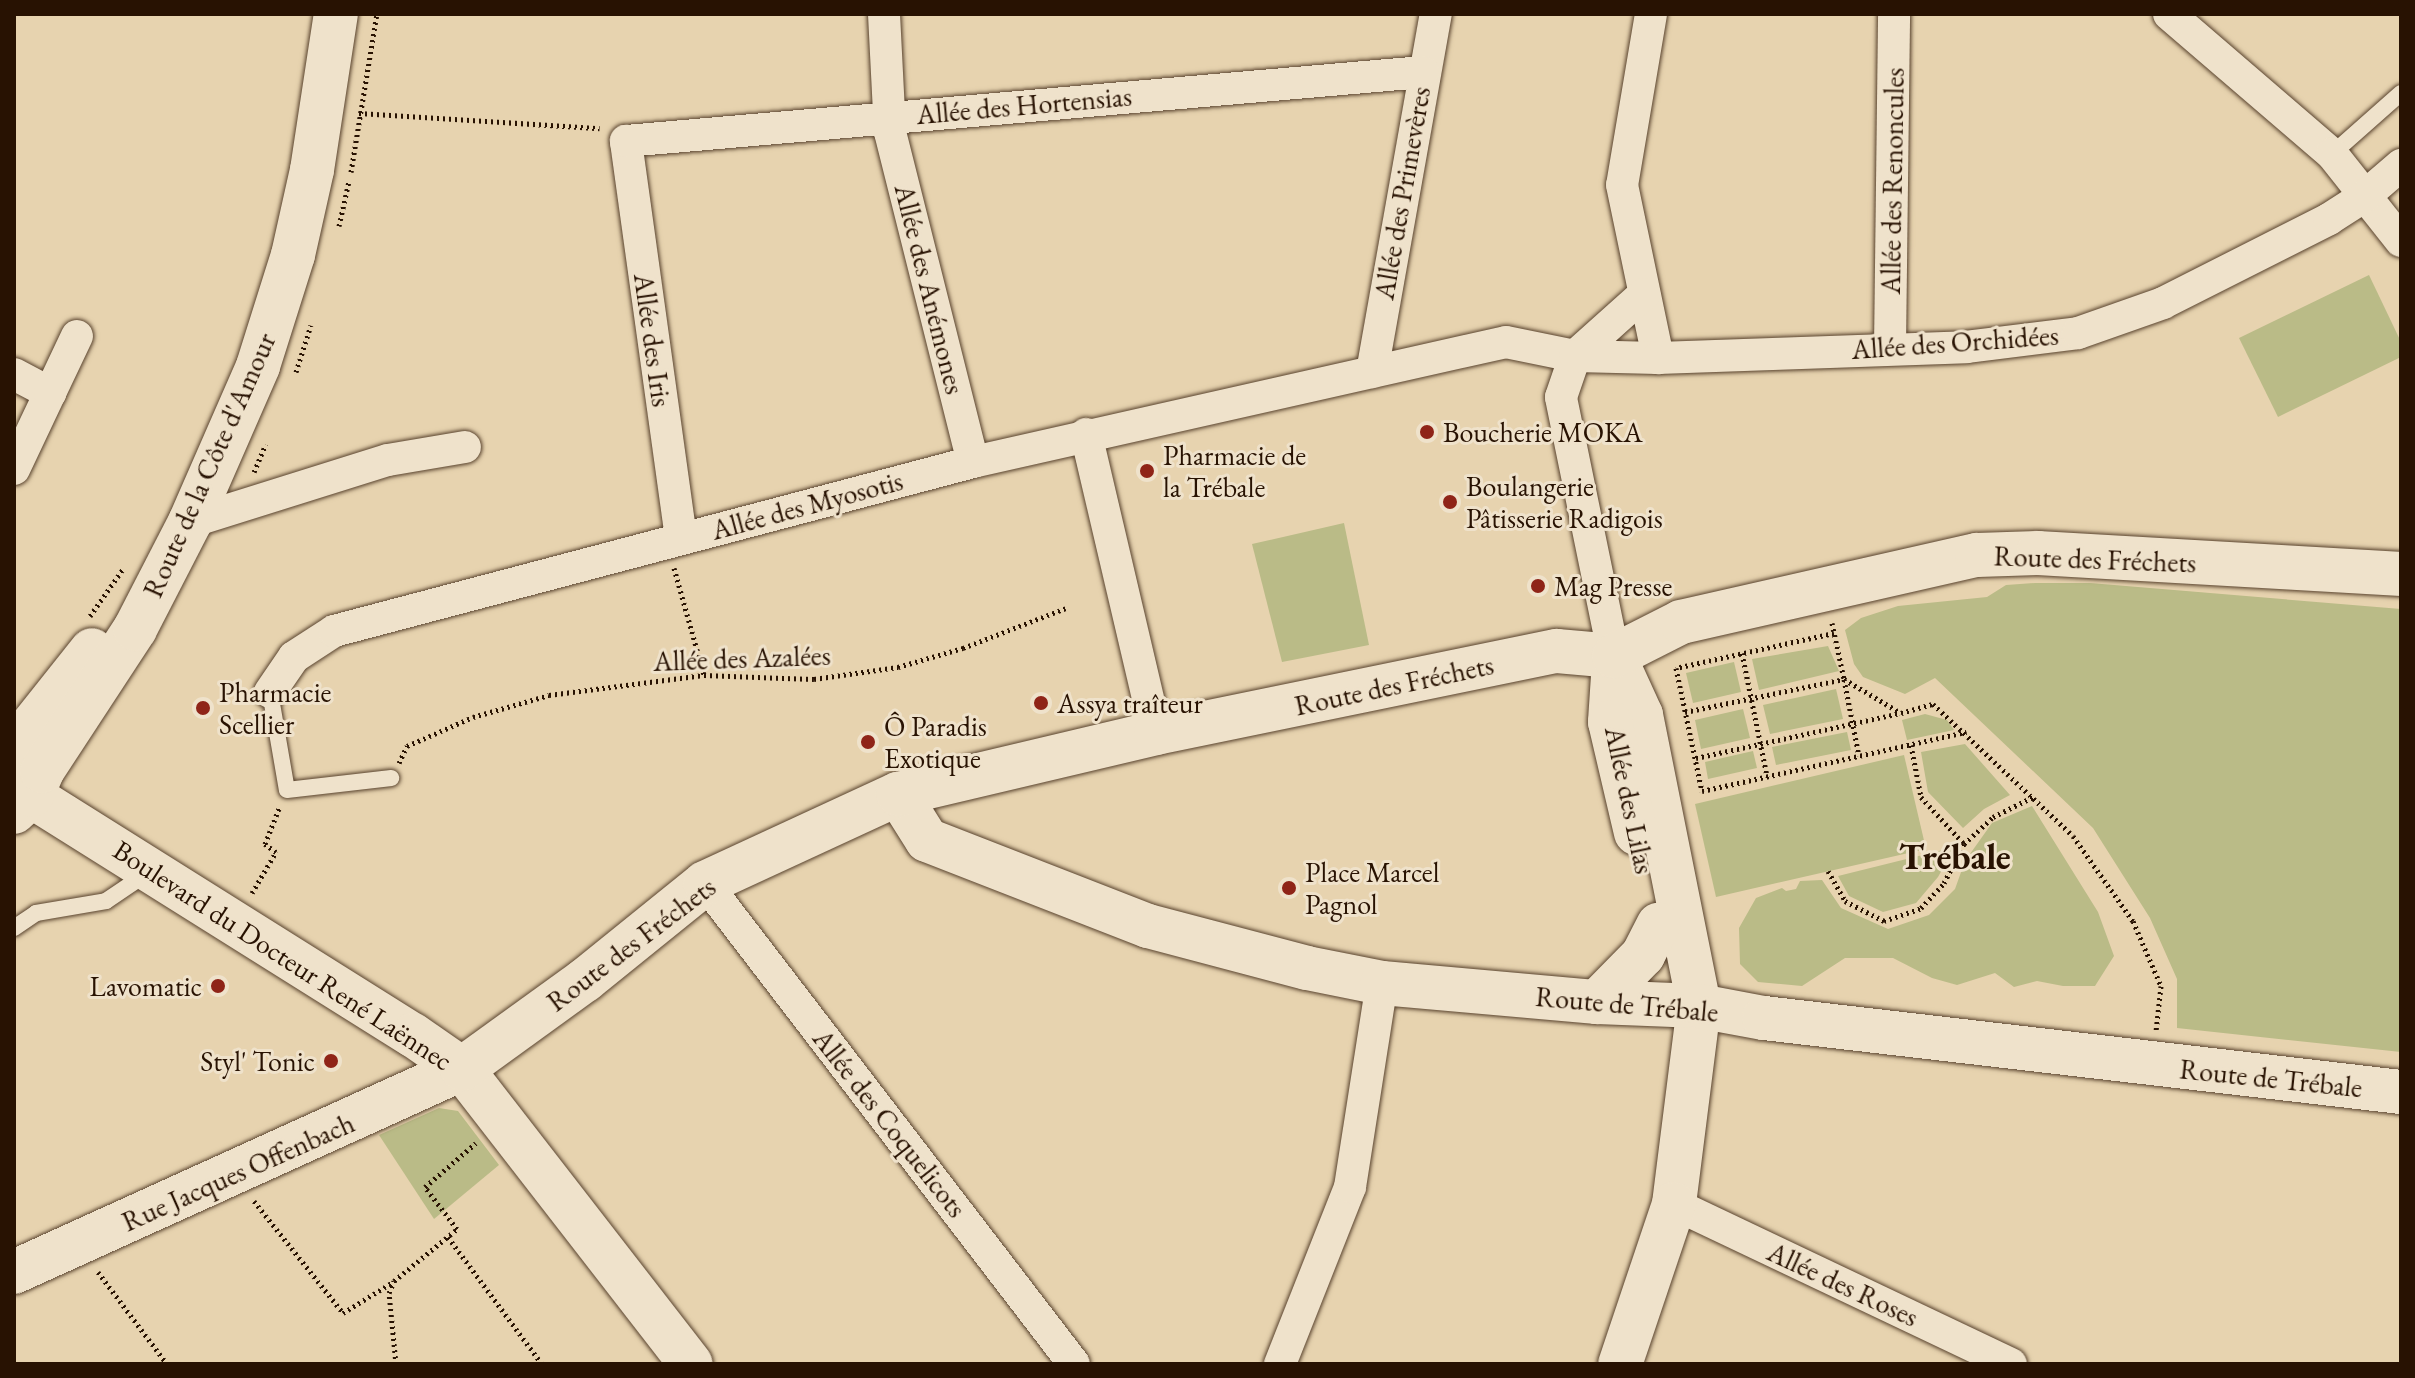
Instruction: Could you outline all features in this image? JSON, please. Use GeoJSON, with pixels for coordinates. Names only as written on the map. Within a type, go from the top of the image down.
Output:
{"type":"FeatureCollection","features":[{"type":"Feature","properties":{"kind":"street","name":"Route de la Côte d'Amour"},"geometry":{"type":"LineString","coordinates":[[14,748],[87,639],[137,588],[174,526],[246,366],[284,245],[287,178],[310,38],[319,14]]}},
{"type":"Feature","properties":{"kind":"street","name":"Route de la Côte d'Amour"},"geometry":{"type":"LineString","coordinates":[[20,797],[42,771],[135,629],[190,522],[258,366],[293,255],[322,110],[336,14]]}},
{"type":"Feature","properties":{"kind":"street","name":"Allée des Anémones"},"geometry":{"type":"LineString","coordinates":[[884,14],[887,116],[973,462]]}},
{"type":"Feature","properties":{"kind":"street","name":"Allée des Primevères"},"geometry":{"type":"LineString","coordinates":[[1372,372],[1423,72],[1436,14]]}},
{"type":"Feature","properties":{"kind":"street"},"geometry":{"type":"LineString","coordinates":[[1651,14],[1622,185],[1658,358]]}},
{"type":"Feature","properties":{"kind":"street","name":"Allée des Renoncules"},"geometry":{"type":"LineString","coordinates":[[1890,348],[1894,14]]}},
{"type":"Feature","properties":{"kind":"street"},"geometry":{"type":"LineString","coordinates":[[2169,14],[2332,154],[2401,241]]}},
{"type":"Feature","properties":{"kind":"street","name":"Allée des Hortensias"},"geometry":{"type":"LineString","coordinates":[[626,141],[1423,72]]}},
{"type":"Feature","properties":{"kind":"street","name":"Allée des Iris"},"geometry":{"type":"LineString","coordinates":[[626,141],[674,540]]}},
{"type":"Feature","properties":{"kind":"street","name":"Allée des Orchidées"},"geometry":{"type":"LineString","coordinates":[[1575,356],[1658,358],[1966,347],[2078,333],[2163,303],[2329,219],[2365,196],[2401,165]]}},
{"type":"Feature","properties":{"kind":"street"},"geometry":{"type":"LineString","coordinates":[[1614,656],[1561,397],[1575,356],[1644,294]]}},
{"type":"Feature","properties":{"kind":"street"},"geometry":{"type":"LineString","coordinates":[[14,469],[77,336]]}},
{"type":"Feature","properties":{"kind":"street"},"geometry":{"type":"LineString","coordinates":[[1372,372],[1506,342],[1575,356]]}},
{"type":"Feature","properties":{"kind":"street","name":"Allée des Myosotis"},"geometry":{"type":"LineString","coordinates":[[270,692],[294,657],[334,631],[973,462],[1086,434],[1372,372]]}},
{"type":"Feature","properties":{"kind":"street"},"geometry":{"type":"LineString","coordinates":[[14,374],[50,393]]}},
{"type":"Feature","properties":{"kind":"street"},"geometry":{"type":"LineString","coordinates":[[1086,434],[1156,733]]}},
{"type":"Feature","properties":{"kind":"street"},"geometry":{"type":"LineString","coordinates":[[190,522],[388,460],[465,447]]}},
{"type":"Feature","properties":{"kind":"street","name":"Route des Fréchets"},"geometry":{"type":"LineString","coordinates":[[462,1069],[585,980],[705,883],[898,794],[1156,733],[1557,651],[1614,656],[1681,622],[1977,555],[2038,553],[2401,574]]}},
{"type":"Feature","properties":{"kind":"street","name":"Allée des Lilas"},"geometry":{"type":"LineString","coordinates":[[1614,656],[1610,722],[1666,959],[1699,1006]]}},
{"type":"Feature","properties":{"kind":"street","name":"Allée des Lilas"},"geometry":{"type":"LineString","coordinates":[[1614,656],[1641,715],[1699,1006],[1674,1204],[1620,1364]]}},
{"type":"Feature","properties":{"kind":"street","name":"Route de Trébale"},"geometry":{"type":"LineString","coordinates":[[898,794],[927,840],[1148,926],[1307,968],[1382,983],[1597,1002],[1699,1006],[1780,1020],[2401,1092]]}},
{"type":"Feature","properties":{"kind":"street","name":"Boulevard du Docteur René Laënnec"},"geometry":{"type":"LineString","coordinates":[[20,797],[151,871],[462,1069],[691,1364]]}},
{"type":"Feature","properties":{"kind":"street","name":"Allée des Coquelicots"},"geometry":{"type":"LineString","coordinates":[[705,883],[1074,1364]]}},
{"type":"Feature","properties":{"kind":"street"},"geometry":{"type":"LineString","coordinates":[[1597,1002],[1643,955],[1658,925]]}},
{"type":"Feature","properties":{"kind":"street"},"geometry":{"type":"LineString","coordinates":[[1280,1364],[1350,1187],[1382,983]]}},
{"type":"Feature","properties":{"kind":"street","name":"Rue Jacques Offenbach"},"geometry":{"type":"LineString","coordinates":[[14,1272],[462,1069]]}},
{"type":"Feature","properties":{"kind":"street","name":"Allée des Roses"},"geometry":{"type":"LineString","coordinates":[[1674,1204],[2011,1364]]}},
{"type":"Feature","properties":{"kind":"lane"},"geometry":{"type":"LineString","coordinates":[[2332,154],[2401,93]]}},
{"type":"Feature","properties":{"kind":"lane"},"geometry":{"type":"LineString","coordinates":[[270,692],[287,790],[391,778]]}},
{"type":"Feature","properties":{"kind":"lane"},"geometry":{"type":"LineString","coordinates":[[14,928],[36,913],[106,901],[151,871]]}},
{"type":"Feature","properties":{"kind":"path"},"geometry":{"type":"LineString","coordinates":[[322,110],[605,129],[626,141]]}},
{"type":"Feature","properties":{"kind":"path"},"geometry":{"type":"LineString","coordinates":[[674,540],[704,675]]}},
{"type":"Feature","properties":{"kind":"path"},"geometry":{"type":"LineString","coordinates":[[87,639],[129,561]]}},
{"type":"Feature","properties":{"kind":"path"},"geometry":{"type":"LineString","coordinates":[[1825,588],[1859,756]]}},
{"type":"Feature","properties":{"kind":"path","name":"Allée des Azalées"},"geometry":{"type":"LineString","coordinates":[[391,778],[407,746],[473,717],[549,695],[704,675],[814,679],[898,667],[963,648],[1066,608]]}},
{"type":"Feature","properties":{"kind":"path"},"geometry":{"type":"LineString","coordinates":[[1834,633],[1676,668],[1702,791],[1966,732]]}},
{"type":"Feature","properties":{"kind":"path"},"geometry":{"type":"LineString","coordinates":[[1742,653],[1767,776]]}},
{"type":"Feature","properties":{"kind":"path"},"geometry":{"type":"LineString","coordinates":[[1685,712],[1844,679],[1901,713]]}},
{"type":"Feature","properties":{"kind":"path"},"geometry":{"type":"LineString","coordinates":[[1696,758],[1933,704],[2073,836],[2133,921],[2161,986],[2155,1036]]}},
{"type":"Feature","properties":{"kind":"path"},"geometry":{"type":"LineString","coordinates":[[1911,745],[1921,797],[1964,844]]}},
{"type":"Feature","properties":{"kind":"path"},"geometry":{"type":"LineString","coordinates":[[234,924],[276,852],[265,844],[287,790]]}},
{"type":"Feature","properties":{"kind":"path"},"geometry":{"type":"LineString","coordinates":[[1828,871],[1845,901],[1884,921],[1921,908],[1944,883],[1964,844],[1993,817],[2033,797]]}},
{"type":"Feature","properties":{"kind":"path"},"geometry":{"type":"LineString","coordinates":[[246,1190],[343,1313],[394,1281],[457,1229],[425,1187],[482,1137]]}},
{"type":"Feature","properties":{"kind":"path"},"geometry":{"type":"LineString","coordinates":[[448,1237],[542,1364]]}},
{"type":"Feature","properties":{"kind":"path"},"geometry":{"type":"LineString","coordinates":[[89,1259],[167,1364]]}},
{"type":"Feature","properties":{"kind":"path"},"geometry":{"type":"LineString","coordinates":[[394,1281],[389,1293],[396,1364]]}},
{"type":"Feature","properties":{"kind":"green space"},"geometry":{"type":"Polygon","coordinates":[[[2369,275],[2401,342],[2401,357],[2278,417],[2239,338],[2369,275]]]}},
{"type":"Feature","properties":{"kind":"green space"},"geometry":{"type":"Polygon","coordinates":[[[1344,523],[1369,645],[1282,662],[1252,544],[1344,523]]]}},
{"type":"Feature","properties":{"kind":"green space"},"geometry":{"type":"Polygon","coordinates":[[[2090,583],[2401,609],[2401,1052],[2177,1028],[2177,979],[2150,918],[2093,828],[1935,678],[1905,694],[1863,677],[1854,664],[1845,630],[1861,618],[1898,606],[1987,597],[2006,585],[2090,583]]]}},
{"type":"Feature","properties":{"kind":"green space"},"geometry":{"type":"Polygon","coordinates":[[[1828,646],[1839,671],[1759,690],[1752,659],[1828,646]]]}},
{"type":"Feature","properties":{"kind":"green space"},"geometry":{"type":"Polygon","coordinates":[[[1734,662],[1741,692],[1693,703],[1686,673],[1734,662]]]}},
{"type":"Feature","properties":{"kind":"green space"},"geometry":{"type":"Polygon","coordinates":[[[1836,689],[1843,719],[1770,734],[1763,705],[1836,689]]]}},
{"type":"Feature","properties":{"kind":"green space"},"geometry":{"type":"Polygon","coordinates":[[[1743,709],[1750,738],[1701,749],[1695,720],[1743,709]]]}},
{"type":"Feature","properties":{"kind":"green space"},"geometry":{"type":"Polygon","coordinates":[[[1925,714],[1947,720],[1954,730],[1907,740],[1902,720],[1925,714]]]}},
{"type":"Feature","properties":{"kind":"green space"},"geometry":{"type":"Polygon","coordinates":[[[1847,732],[1851,750],[1776,765],[1772,747],[1847,732]]]}},
{"type":"Feature","properties":{"kind":"green space"},"geometry":{"type":"Polygon","coordinates":[[[1965,744],[2010,795],[1984,809],[1963,828],[1928,792],[1921,752],[1965,744]]]}},
{"type":"Feature","properties":{"kind":"green space"},"geometry":{"type":"Polygon","coordinates":[[[1753,751],[1757,768],[1708,779],[1705,762],[1753,751]]]}},
{"type":"Feature","properties":{"kind":"green space"},"geometry":{"type":"Polygon","coordinates":[[[1904,755],[1926,849],[1716,897],[1695,804],[1904,755]]]}},
{"type":"Feature","properties":{"kind":"green space"},"geometry":{"type":"Polygon","coordinates":[[[2032,806],[2098,912],[2114,956],[2095,986],[2063,986],[2037,981],[2014,987],[1995,973],[1957,985],[1932,978],[1893,958],[1845,958],[1802,986],[1758,982],[1740,964],[1739,928],[1756,898],[1782,888],[1786,891],[1796,889],[1800,881],[1822,880],[1841,908],[1888,929],[1929,915],[1955,889],[1965,861],[1992,823],[2032,806]]]}},
{"type":"Feature","properties":{"kind":"green space"},"geometry":{"type":"Polygon","coordinates":[[[1955,847],[1938,877],[1916,903],[1883,912],[1849,896],[1838,876],[1955,847]]]}},
{"type":"Feature","properties":{"kind":"green space"},"geometry":{"type":"Polygon","coordinates":[[[439,1108],[458,1111],[499,1165],[434,1219],[379,1135],[439,1108]]]}},
{"type":"Feature","properties":{"kind":"place","name":"Boucherie MOKA"},"geometry":{"type":"Point","coordinates":[1427,432]}},
{"type":"Feature","properties":{"kind":"place","name":"Pharmacie de la Trébale"},"geometry":{"type":"Point","coordinates":[1147,471]}},
{"type":"Feature","properties":{"kind":"place","name":"Boulangerie Pâtisserie Radigois"},"geometry":{"type":"Point","coordinates":[1450,502]}},
{"type":"Feature","properties":{"kind":"place","name":"Mag Presse"},"geometry":{"type":"Point","coordinates":[1538,586]}},
{"type":"Feature","properties":{"kind":"place","name":"Assya traîteur"},"geometry":{"type":"Point","coordinates":[1041,703]}},
{"type":"Feature","properties":{"kind":"place","name":"Pharmacie Scellier"},"geometry":{"type":"Point","coordinates":[203,708]}},
{"type":"Feature","properties":{"kind":"place","name":"Ô Paradis Exotique"},"geometry":{"type":"Point","coordinates":[868,742]}},
{"type":"Feature","properties":{"kind":"place","name":"Place Marcel Pagnol"},"geometry":{"type":"Point","coordinates":[1289,888]}},
{"type":"Feature","properties":{"kind":"place","name":"Lavomatic"},"geometry":{"type":"Point","coordinates":[218,986]}},
{"type":"Feature","properties":{"kind":"place","name":"Styl' Tonic"},"geometry":{"type":"Point","coordinates":[331,1061]}},
{"type":"Feature","properties":{"kind":"district","name":"Trébale"},"geometry":{"type":"Point","coordinates":[1955,857]}}]}
